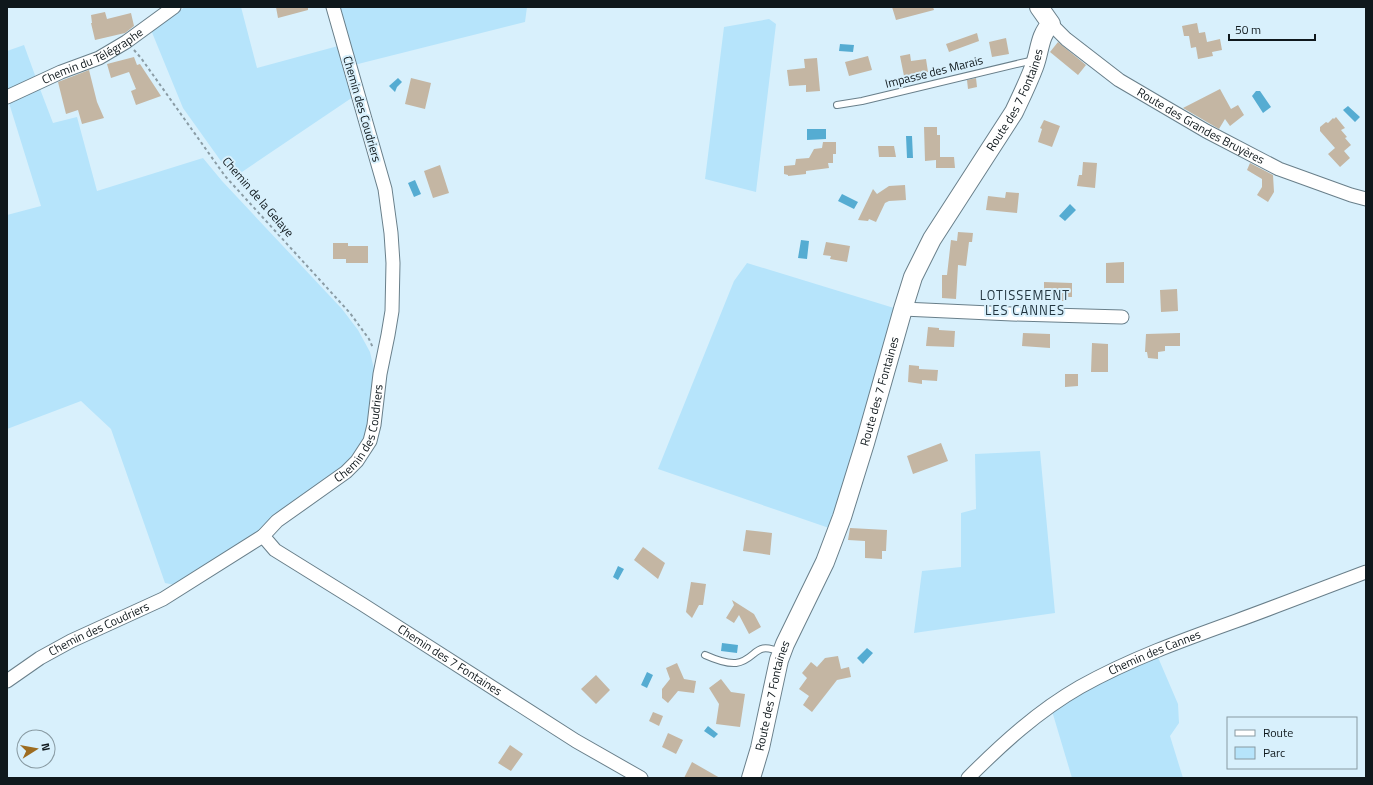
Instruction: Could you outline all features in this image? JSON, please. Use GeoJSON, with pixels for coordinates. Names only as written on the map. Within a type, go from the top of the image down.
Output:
{"type":"FeatureCollection","features":[{"type":"Feature","properties":{"kind":"street","name":"Chemin du Télégraphe"},"geometry":{"type":"LineString","coordinates":[[7,97],[61,72],[99,58],[126,42],[174,7]]}},
{"type":"Feature","properties":{"kind":"street","name":"Chemin des Coudriers"},"geometry":{"type":"LineString","coordinates":[[7,681],[40,658],[71,641],[163,599],[263,536],[277,521],[346,472],[363,453],[370,441],[374,425],[380,374],[392,311],[393,290],[391,233],[384,189],[333,7]]}},
{"type":"Feature","properties":{"kind":"street","name":"Route des 7 Fontaines"},"geometry":{"type":"LineString","coordinates":[[751,778],[760,748],[774,678],[781,653],[825,562],[842,517],[865,443],[902,309],[913,277],[932,239],[1014,112],[1024,92],[1036,60],[1042,36],[1047,28],[1045,12]]}},
{"type":"Feature","properties":{"kind":"street","name":"Route des Grandes Bruyères"},"geometry":{"type":"LineString","coordinates":[[1045,12],[1066,39],[1119,80],[1206,131],[1279,168],[1366,199]]}},
{"type":"Feature","properties":{"kind":"street"},"geometry":{"type":"LineString","coordinates":[[902,309],[1122,317]]}},
{"type":"Feature","properties":{"kind":"street","name":"Chemin des 7 Fontaines"},"geometry":{"type":"LineString","coordinates":[[263,536],[275,550],[576,741],[641,778]]}},
{"type":"Feature","properties":{"kind":"street","name":"Chemin des Cannes"},"geometry":{"type":"LineString","coordinates":[[968,778],[1009,738],[1036,717],[1080,687],[1115,669],[1164,648],[1366,572]]}},
{"type":"Feature","properties":{"kind":"lane","name":"Impasse des Marais"},"geometry":{"type":"LineString","coordinates":[[837,105],[862,101],[1021,62],[1036,60]]}},
{"type":"Feature","properties":{"kind":"lane"},"geometry":{"type":"LineString","coordinates":[[705,655],[733,663],[744,660],[762,648],[773,649],[781,653]]}},
{"type":"Feature","properties":{"kind":"path","name":"Chemin de la Gelaye"},"geometry":{"type":"LineString","coordinates":[[126,42],[141,58],[225,176],[350,313],[369,339]]}},
{"type":"Feature","properties":{"kind":"green space"},"geometry":{"type":"Polygon","coordinates":[[[185,7],[241,7],[257,68],[338,46],[353,97],[233,178],[183,108],[151,30],[185,7]]]}},
{"type":"Feature","properties":{"kind":"green space"},"geometry":{"type":"Polygon","coordinates":[[[339,7],[527,7],[525,22],[354,65],[339,7]]]}},
{"type":"Feature","properties":{"kind":"green space"},"geometry":{"type":"Polygon","coordinates":[[[769,19],[776,24],[756,192],[705,179],[724,27],[769,19]]]}},
{"type":"Feature","properties":{"kind":"green space"},"geometry":{"type":"Polygon","coordinates":[[[24,45],[36,78],[7,91],[7,51],[24,45]]]}},
{"type":"Feature","properties":{"kind":"green space"},"geometry":{"type":"Polygon","coordinates":[[[40,89],[53,123],[77,117],[97,191],[203,158],[222,181],[342,309],[358,330],[370,352],[374,369],[375,387],[368,427],[363,441],[355,455],[341,470],[262,529],[175,585],[165,583],[111,429],[81,401],[7,429],[7,215],[41,206],[9,103],[40,89]]]}},
{"type":"Feature","properties":{"kind":"green space"},"geometry":{"type":"Polygon","coordinates":[[[747,263],[894,308],[840,499],[829,528],[658,469],[734,281],[747,263]]]}},
{"type":"Feature","properties":{"kind":"green space"},"geometry":{"type":"Polygon","coordinates":[[[1040,451],[1055,613],[914,633],[922,571],[961,567],[961,513],[976,509],[975,454],[1040,451]]]}},
{"type":"Feature","properties":{"kind":"green space"},"geometry":{"type":"Polygon","coordinates":[[[1157,655],[1178,704],[1179,723],[1170,736],[1183,778],[1072,778],[1052,711],[1081,690],[1157,655]]]}},
{"type":"Feature","properties":{"kind":"shaded area"},"geometry":{"type":"Polygon","coordinates":[[[840,44],[854,45],[853,52],[839,51],[840,44]]]}},
{"type":"Feature","properties":{"kind":"shaded area"},"geometry":{"type":"Polygon","coordinates":[[[398,78],[402,82],[397,87],[395,92],[389,86],[398,78]]]}},
{"type":"Feature","properties":{"kind":"shaded area"},"geometry":{"type":"Polygon","coordinates":[[[1256,91],[1260,91],[1271,107],[1263,113],[1252,96],[1256,91]]]}},
{"type":"Feature","properties":{"kind":"shaded area"},"geometry":{"type":"Polygon","coordinates":[[[1348,106],[1360,117],[1355,122],[1343,110],[1348,106]]]}},
{"type":"Feature","properties":{"kind":"shaded area"},"geometry":{"type":"Polygon","coordinates":[[[807,129],[826,129],[826,139],[807,140],[807,129]]]}},
{"type":"Feature","properties":{"kind":"shaded area"},"geometry":{"type":"Polygon","coordinates":[[[906,136],[912,136],[913,158],[907,158],[906,136]]]}},
{"type":"Feature","properties":{"kind":"shaded area"},"geometry":{"type":"Polygon","coordinates":[[[415,180],[421,194],[414,197],[408,183],[415,180]]]}},
{"type":"Feature","properties":{"kind":"shaded area"},"geometry":{"type":"Polygon","coordinates":[[[842,194],[858,202],[854,209],[838,201],[842,194]]]}},
{"type":"Feature","properties":{"kind":"shaded area"},"geometry":{"type":"Polygon","coordinates":[[[1070,204],[1076,210],[1065,221],[1059,216],[1070,204]]]}},
{"type":"Feature","properties":{"kind":"shaded area"},"geometry":{"type":"Polygon","coordinates":[[[801,240],[809,241],[807,259],[798,258],[801,240]]]}},
{"type":"Feature","properties":{"kind":"shaded area"},"geometry":{"type":"Polygon","coordinates":[[[618,566],[624,569],[618,580],[613,577],[618,566]]]}},
{"type":"Feature","properties":{"kind":"shaded area"},"geometry":{"type":"Polygon","coordinates":[[[722,643],[738,645],[737,653],[721,651],[722,643]]]}},
{"type":"Feature","properties":{"kind":"shaded area"},"geometry":{"type":"Polygon","coordinates":[[[867,648],[873,653],[863,664],[857,658],[867,648]]]}},
{"type":"Feature","properties":{"kind":"shaded area"},"geometry":{"type":"Polygon","coordinates":[[[647,672],[653,675],[647,688],[641,685],[647,672]]]}},
{"type":"Feature","properties":{"kind":"shaded area"},"geometry":{"type":"Polygon","coordinates":[[[708,726],[718,734],[714,738],[704,731],[708,726]]]}},
{"type":"Feature","properties":{"kind":"building"},"geometry":{"type":"Polygon","coordinates":[[[276,7],[308,7],[308,10],[278,18],[276,7]]]}},
{"type":"Feature","properties":{"kind":"building"},"geometry":{"type":"Polygon","coordinates":[[[892,7],[933,7],[934,10],[896,20],[892,7]]]}},
{"type":"Feature","properties":{"kind":"building"},"geometry":{"type":"Polygon","coordinates":[[[105,12],[107,19],[131,13],[134,26],[125,33],[95,40],[91,23],[91,15],[105,12]]]}},
{"type":"Feature","properties":{"kind":"building"},"geometry":{"type":"Polygon","coordinates":[[[1197,23],[1199,33],[1205,32],[1207,42],[1220,39],[1222,50],[1212,52],[1213,56],[1198,59],[1196,47],[1191,48],[1189,36],[1184,36],[1182,26],[1197,23]]]}},
{"type":"Feature","properties":{"kind":"building"},"geometry":{"type":"Polygon","coordinates":[[[977,33],[979,41],[949,52],[946,44],[977,33]]]}},
{"type":"Feature","properties":{"kind":"building"},"geometry":{"type":"Polygon","coordinates":[[[1006,38],[1009,54],[992,57],[989,42],[1006,38]]]}},
{"type":"Feature","properties":{"kind":"building"},"geometry":{"type":"Polygon","coordinates":[[[1058,42],[1086,65],[1078,75],[1050,52],[1058,42]]]}},
{"type":"Feature","properties":{"kind":"building"},"geometry":{"type":"Polygon","coordinates":[[[910,54],[911,61],[926,59],[928,72],[904,76],[900,56],[910,54]]]}},
{"type":"Feature","properties":{"kind":"building"},"geometry":{"type":"Polygon","coordinates":[[[868,56],[872,70],[849,76],[845,62],[868,56]]]}},
{"type":"Feature","properties":{"kind":"building"},"geometry":{"type":"Polygon","coordinates":[[[134,57],[137,65],[140,64],[161,96],[136,105],[131,91],[136,89],[129,72],[111,78],[107,64],[134,57]]]}},
{"type":"Feature","properties":{"kind":"building"},"geometry":{"type":"Polygon","coordinates":[[[817,58],[820,91],[806,92],[806,85],[789,86],[787,70],[805,68],[804,59],[817,58]]]}},
{"type":"Feature","properties":{"kind":"building"},"geometry":{"type":"Polygon","coordinates":[[[89,70],[97,102],[104,118],[82,124],[78,110],[66,114],[58,82],[89,70]]]}},
{"type":"Feature","properties":{"kind":"building"},"geometry":{"type":"Polygon","coordinates":[[[411,78],[431,83],[425,109],[405,104],[411,78]]]}},
{"type":"Feature","properties":{"kind":"building"},"geometry":{"type":"Polygon","coordinates":[[[976,78],[977,87],[968,89],[967,80],[976,78]]]}},
{"type":"Feature","properties":{"kind":"building"},"geometry":{"type":"Polygon","coordinates":[[[1220,89],[1231,109],[1238,105],[1244,115],[1230,126],[1225,119],[1219,129],[1183,108],[1220,89]]]}},
{"type":"Feature","properties":{"kind":"building"},"geometry":{"type":"Polygon","coordinates":[[[1336,117],[1345,128],[1341,130],[1351,145],[1344,151],[1350,158],[1340,167],[1328,154],[1335,148],[1320,131],[1320,127],[1336,117]]]}},
{"type":"Feature","properties":{"kind":"building"},"geometry":{"type":"Polygon","coordinates":[[[1044,120],[1060,126],[1052,147],[1038,142],[1042,129],[1040,128],[1044,120]]]}},
{"type":"Feature","properties":{"kind":"building"},"geometry":{"type":"Polygon","coordinates":[[[924,127],[937,127],[937,135],[940,135],[940,157],[954,157],[955,168],[936,168],[936,160],[925,161],[924,127]]]}},
{"type":"Feature","properties":{"kind":"building"},"geometry":{"type":"Polygon","coordinates":[[[823,142],[836,142],[836,154],[833,154],[833,163],[828,163],[829,168],[806,171],[806,174],[788,176],[784,174],[784,166],[795,165],[796,159],[809,158],[814,149],[822,148],[823,142]]]}},
{"type":"Feature","properties":{"kind":"building"},"geometry":{"type":"Polygon","coordinates":[[[878,146],[894,146],[896,157],[879,157],[878,146]]]}},
{"type":"Feature","properties":{"kind":"building"},"geometry":{"type":"Polygon","coordinates":[[[1083,162],[1097,163],[1095,188],[1077,186],[1079,175],[1082,175],[1083,162]]]}},
{"type":"Feature","properties":{"kind":"building"},"geometry":{"type":"Polygon","coordinates":[[[1250,163],[1273,175],[1274,192],[1268,202],[1257,195],[1262,187],[1262,179],[1247,170],[1250,163]]]}},
{"type":"Feature","properties":{"kind":"building"},"geometry":{"type":"Polygon","coordinates":[[[440,165],[449,193],[433,198],[424,171],[440,165]]]}},
{"type":"Feature","properties":{"kind":"building"},"geometry":{"type":"Polygon","coordinates":[[[905,185],[906,200],[889,201],[885,203],[876,222],[869,219],[868,221],[858,220],[873,189],[877,194],[889,186],[905,185]]]}},
{"type":"Feature","properties":{"kind":"building"},"geometry":{"type":"Polygon","coordinates":[[[1006,192],[1019,193],[1017,213],[986,210],[988,196],[1005,198],[1006,192]]]}},
{"type":"Feature","properties":{"kind":"building"},"geometry":{"type":"Polygon","coordinates":[[[958,232],[973,233],[972,242],[969,242],[966,266],[958,265],[956,299],[942,298],[942,275],[947,275],[951,240],[957,241],[958,232]]]}},
{"type":"Feature","properties":{"kind":"building"},"geometry":{"type":"Polygon","coordinates":[[[826,242],[850,246],[847,262],[830,259],[831,256],[823,255],[826,242]]]}},
{"type":"Feature","properties":{"kind":"building"},"geometry":{"type":"Polygon","coordinates":[[[333,243],[348,243],[348,246],[368,246],[368,263],[346,263],[346,259],[333,259],[333,243]]]}},
{"type":"Feature","properties":{"kind":"building"},"geometry":{"type":"Polygon","coordinates":[[[1124,262],[1124,283],[1106,283],[1106,263],[1124,262]]]}},
{"type":"Feature","properties":{"kind":"building"},"geometry":{"type":"Polygon","coordinates":[[[1044,282],[1072,283],[1072,297],[1066,297],[1066,301],[1044,301],[1044,282]]]}},
{"type":"Feature","properties":{"kind":"building"},"geometry":{"type":"Polygon","coordinates":[[[1177,289],[1178,311],[1161,312],[1160,290],[1177,289]]]}},
{"type":"Feature","properties":{"kind":"building"},"geometry":{"type":"Polygon","coordinates":[[[928,327],[939,328],[939,330],[955,331],[954,347],[926,346],[928,327]]]}},
{"type":"Feature","properties":{"kind":"building"},"geometry":{"type":"Polygon","coordinates":[[[1023,333],[1050,334],[1050,348],[1022,346],[1023,333]]]}},
{"type":"Feature","properties":{"kind":"building"},"geometry":{"type":"Polygon","coordinates":[[[1180,333],[1180,346],[1165,346],[1165,351],[1158,352],[1158,359],[1148,358],[1147,352],[1145,352],[1146,334],[1180,333]]]}},
{"type":"Feature","properties":{"kind":"building"},"geometry":{"type":"Polygon","coordinates":[[[1092,343],[1108,344],[1108,372],[1091,372],[1092,343]]]}},
{"type":"Feature","properties":{"kind":"building"},"geometry":{"type":"Polygon","coordinates":[[[909,365],[919,366],[919,369],[938,370],[937,381],[922,380],[922,384],[908,382],[909,365]]]}},
{"type":"Feature","properties":{"kind":"building"},"geometry":{"type":"Polygon","coordinates":[[[1065,374],[1078,374],[1078,386],[1065,387],[1065,374]]]}},
{"type":"Feature","properties":{"kind":"building"},"geometry":{"type":"Polygon","coordinates":[[[941,443],[948,461],[913,474],[907,456],[941,443]]]}},
{"type":"Feature","properties":{"kind":"building"},"geometry":{"type":"Polygon","coordinates":[[[850,528],[887,530],[886,551],[882,551],[882,559],[865,558],[865,541],[848,540],[850,528]]]}},
{"type":"Feature","properties":{"kind":"building"},"geometry":{"type":"Polygon","coordinates":[[[746,530],[772,533],[770,555],[743,551],[746,530]]]}},
{"type":"Feature","properties":{"kind":"building"},"geometry":{"type":"Polygon","coordinates":[[[643,547],[665,563],[658,579],[634,560],[643,547]]]}},
{"type":"Feature","properties":{"kind":"building"},"geometry":{"type":"Polygon","coordinates":[[[691,582],[706,584],[703,605],[699,605],[692,618],[686,612],[691,582]]]}},
{"type":"Feature","properties":{"kind":"building"},"geometry":{"type":"Polygon","coordinates":[[[732,600],[754,614],[761,627],[749,634],[739,615],[734,623],[726,618],[734,605],[732,600]]]}},
{"type":"Feature","properties":{"kind":"building"},"geometry":{"type":"Polygon","coordinates":[[[838,656],[841,669],[849,667],[851,677],[837,680],[812,712],[803,705],[809,696],[799,689],[807,678],[802,673],[811,662],[817,667],[825,658],[838,656]]]}},
{"type":"Feature","properties":{"kind":"building"},"geometry":{"type":"Polygon","coordinates":[[[677,663],[684,679],[696,681],[694,693],[678,691],[668,703],[662,698],[662,689],[670,679],[666,668],[677,663]]]}},
{"type":"Feature","properties":{"kind":"building"},"geometry":{"type":"Polygon","coordinates":[[[596,675],[610,690],[596,704],[581,689],[596,675]]]}},
{"type":"Feature","properties":{"kind":"building"},"geometry":{"type":"Polygon","coordinates":[[[721,679],[731,692],[745,694],[740,727],[716,724],[719,704],[709,688],[721,679]]]}},
{"type":"Feature","properties":{"kind":"building"},"geometry":{"type":"Polygon","coordinates":[[[653,712],[663,716],[659,726],[649,721],[653,712]]]}},
{"type":"Feature","properties":{"kind":"building"},"geometry":{"type":"Polygon","coordinates":[[[668,733],[683,740],[676,754],[662,747],[668,733]]]}},
{"type":"Feature","properties":{"kind":"building"},"geometry":{"type":"Polygon","coordinates":[[[510,745],[523,754],[511,771],[498,763],[510,745]]]}},
{"type":"Feature","properties":{"kind":"building"},"geometry":{"type":"Polygon","coordinates":[[[692,762],[720,778],[684,778],[692,762]]]}},
{"type":"Feature","properties":{"kind":"district","name":"LOTISSEMENT LES CANNES"},"geometry":{"type":"Point","coordinates":[1025,302]}}]}
